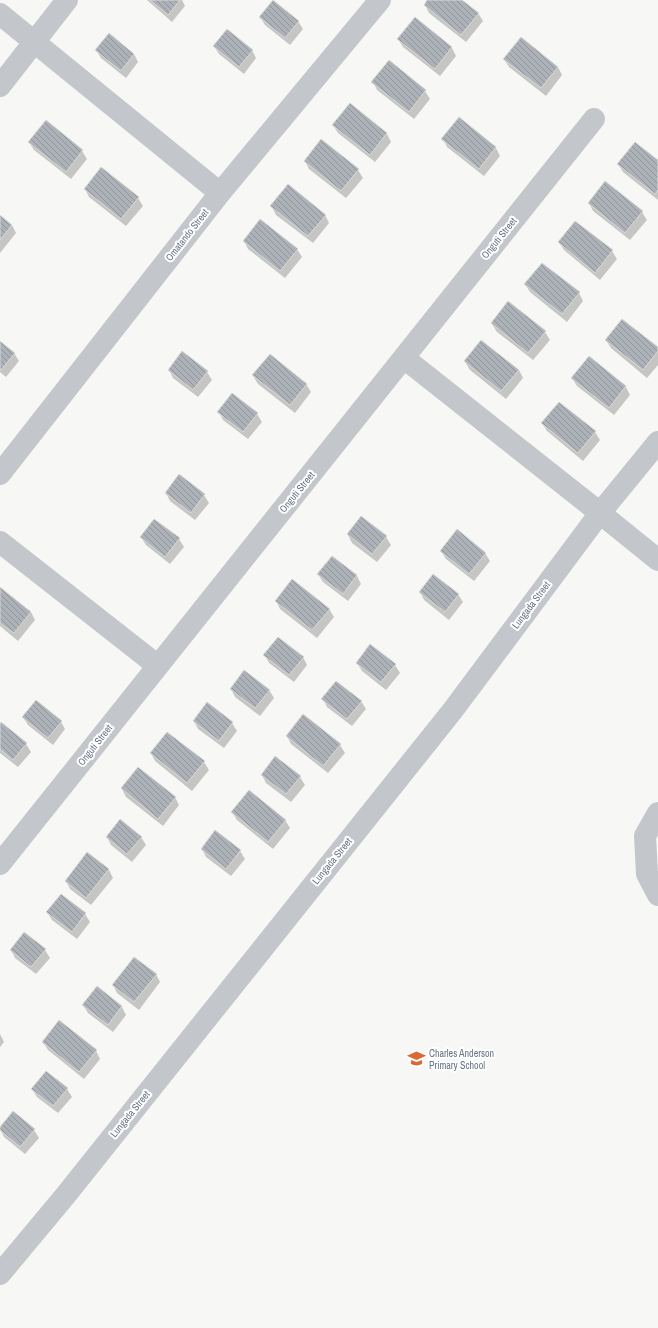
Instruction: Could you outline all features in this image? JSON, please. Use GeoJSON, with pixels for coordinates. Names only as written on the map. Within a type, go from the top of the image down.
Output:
{"type":"FeatureCollection","features":[{"type":"Feature","properties":{"kind":"street"},"geometry":{"type":"LineString","coordinates":[[0,86],[67,0]]}},
{"type":"Feature","properties":{"kind":"street","name":"Omatando Street"},"geometry":{"type":"LineString","coordinates":[[0,474],[220,193],[380,0]]}},
{"type":"Feature","properties":{"kind":"street"},"geometry":{"type":"LineString","coordinates":[[0,14],[220,193]]}},
{"type":"Feature","properties":{"kind":"street","name":"Onguti Street"},"geometry":{"type":"LineString","coordinates":[[0,864],[594,119]]}},
{"type":"Feature","properties":{"kind":"street"},"geometry":{"type":"LineString","coordinates":[[404,358],[658,560]]}},
{"type":"Feature","properties":{"kind":"street","name":"Lungada Street"},"geometry":{"type":"LineString","coordinates":[[0,1274],[65,1196],[453,710],[600,513],[658,442]]}},
{"type":"Feature","properties":{"kind":"street"},"geometry":{"type":"LineString","coordinates":[[0,542],[158,666]]}},
{"type":"Feature","properties":{"kind":"street"},"geometry":{"type":"LineString","coordinates":[[658,813],[645,836],[647,874],[658,895]]}},
{"type":"Feature","properties":{"kind":"building"},"geometry":{"type":"Polygon","coordinates":[[[150,0],[180,0],[168,15],[150,0]]]}},
{"type":"Feature","properties":{"kind":"building"},"geometry":{"type":"Polygon","coordinates":[[[273,0],[299,21],[285,38],[259,17],[273,0]]]}},
{"type":"Feature","properties":{"kind":"building"},"geometry":{"type":"Polygon","coordinates":[[[427,0],[462,0],[479,13],[461,35],[424,5],[427,0]]]}},
{"type":"Feature","properties":{"kind":"building"},"geometry":{"type":"Polygon","coordinates":[[[415,17],[452,47],[435,69],[397,39],[415,17]]]}},
{"type":"Feature","properties":{"kind":"building"},"geometry":{"type":"Polygon","coordinates":[[[227,29],[253,50],[239,67],[213,46],[227,29]]]}},
{"type":"Feature","properties":{"kind":"building"},"geometry":{"type":"Polygon","coordinates":[[[109,33],[134,54],[121,71],[95,50],[109,33]]]}},
{"type":"Feature","properties":{"kind":"building"},"geometry":{"type":"Polygon","coordinates":[[[521,37],[558,67],[541,88],[503,59],[521,37]]]}},
{"type":"Feature","properties":{"kind":"building"},"geometry":{"type":"Polygon","coordinates":[[[389,60],[426,90],[409,112],[371,82],[389,60]]]}},
{"type":"Feature","properties":{"kind":"building"},"geometry":{"type":"Polygon","coordinates":[[[350,103],[387,133],[370,155],[332,125],[350,103]]]}},
{"type":"Feature","properties":{"kind":"building"},"geometry":{"type":"Polygon","coordinates":[[[459,117],[496,147],[479,169],[441,139],[459,117]]]}},
{"type":"Feature","properties":{"kind":"building"},"geometry":{"type":"Polygon","coordinates":[[[46,120],[83,150],[66,172],[28,142],[46,120]]]}},
{"type":"Feature","properties":{"kind":"building"},"geometry":{"type":"Polygon","coordinates":[[[321,139],[359,169],[341,191],[304,161],[321,139]]]}},
{"type":"Feature","properties":{"kind":"building"},"geometry":{"type":"Polygon","coordinates":[[[635,142],[658,160],[658,190],[655,194],[617,164],[635,142]]]}},
{"type":"Feature","properties":{"kind":"building"},"geometry":{"type":"Polygon","coordinates":[[[101,167],[139,197],[121,219],[84,189],[101,167]]]}},
{"type":"Feature","properties":{"kind":"building"},"geometry":{"type":"Polygon","coordinates":[[[605,181],[643,211],[625,233],[588,203],[605,181]]]}},
{"type":"Feature","properties":{"kind":"building"},"geometry":{"type":"Polygon","coordinates":[[[288,184],[326,215],[308,236],[270,206],[288,184]]]}},
{"type":"Feature","properties":{"kind":"building"},"geometry":{"type":"Polygon","coordinates":[[[0,215],[12,225],[0,240],[0,215]]]}},
{"type":"Feature","properties":{"kind":"building"},"geometry":{"type":"Polygon","coordinates":[[[260,219],[298,249],[280,271],[243,241],[260,219]]]}},
{"type":"Feature","properties":{"kind":"building"},"geometry":{"type":"Polygon","coordinates":[[[575,221],[613,250],[595,273],[558,242],[575,221]]]}},
{"type":"Feature","properties":{"kind":"building"},"geometry":{"type":"Polygon","coordinates":[[[542,263],[580,292],[562,314],[524,284],[542,263]]]}},
{"type":"Feature","properties":{"kind":"building"},"geometry":{"type":"Polygon","coordinates":[[[508,301],[546,331],[528,353],[491,323],[508,301]]]}},
{"type":"Feature","properties":{"kind":"building"},"geometry":{"type":"Polygon","coordinates":[[[622,319],[658,347],[658,351],[643,370],[605,340],[622,319]]]}},
{"type":"Feature","properties":{"kind":"building"},"geometry":{"type":"Polygon","coordinates":[[[481,340],[519,370],[501,391],[464,361],[481,340]]]}},
{"type":"Feature","properties":{"kind":"building"},"geometry":{"type":"Polygon","coordinates":[[[0,341],[15,353],[1,370],[0,369],[0,341]]]}},
{"type":"Feature","properties":{"kind":"building"},"geometry":{"type":"Polygon","coordinates":[[[182,351],[208,371],[193,390],[168,370],[182,351]]]}},
{"type":"Feature","properties":{"kind":"building"},"geometry":{"type":"Polygon","coordinates":[[[270,354],[307,384],[290,405],[252,375],[270,354]]]}},
{"type":"Feature","properties":{"kind":"building"},"geometry":{"type":"Polygon","coordinates":[[[589,356],[626,386],[609,408],[571,378],[589,356]]]}},
{"type":"Feature","properties":{"kind":"building"},"geometry":{"type":"Polygon","coordinates":[[[232,393],[258,413],[243,432],[217,412],[232,393]]]}},
{"type":"Feature","properties":{"kind":"building"},"geometry":{"type":"Polygon","coordinates":[[[559,402],[596,431],[578,453],[541,423],[559,402]]]}},
{"type":"Feature","properties":{"kind":"building"},"geometry":{"type":"Polygon","coordinates":[[[179,474],[205,494],[191,513],[165,493],[179,474]]]}},
{"type":"Feature","properties":{"kind":"building"},"geometry":{"type":"Polygon","coordinates":[[[361,516],[387,536],[372,554],[347,534],[361,516]]]}},
{"type":"Feature","properties":{"kind":"building"},"geometry":{"type":"Polygon","coordinates":[[[154,519],[180,538],[165,557],[140,537],[154,519]]]}},
{"type":"Feature","properties":{"kind":"building"},"geometry":{"type":"Polygon","coordinates":[[[457,529],[486,553],[469,574],[440,551],[457,529]]]}},
{"type":"Feature","properties":{"kind":"building"},"geometry":{"type":"Polygon","coordinates":[[[332,556],[357,575],[343,594],[317,574],[332,556]]]}},
{"type":"Feature","properties":{"kind":"building"},"geometry":{"type":"Polygon","coordinates":[[[433,574],[459,594],[445,612],[419,592],[433,574]]]}},
{"type":"Feature","properties":{"kind":"building"},"geometry":{"type":"Polygon","coordinates":[[[292,579],[330,609],[312,630],[275,601],[292,579]]]}},
{"type":"Feature","properties":{"kind":"building"},"geometry":{"type":"Polygon","coordinates":[[[0,587],[31,612],[14,633],[0,623],[0,587]]]}},
{"type":"Feature","properties":{"kind":"building"},"geometry":{"type":"Polygon","coordinates":[[[278,637],[304,657],[289,675],[263,655],[278,637]]]}},
{"type":"Feature","properties":{"kind":"building"},"geometry":{"type":"Polygon","coordinates":[[[370,644],[396,664],[381,682],[356,663],[370,644]]]}},
{"type":"Feature","properties":{"kind":"building"},"geometry":{"type":"Polygon","coordinates":[[[244,670],[270,690],[255,708],[230,689],[244,670]]]}},
{"type":"Feature","properties":{"kind":"building"},"geometry":{"type":"Polygon","coordinates":[[[336,681],[362,701],[347,719],[321,699],[336,681]]]}},
{"type":"Feature","properties":{"kind":"building"},"geometry":{"type":"Polygon","coordinates":[[[36,700],[62,721],[48,738],[22,717],[36,700]]]}},
{"type":"Feature","properties":{"kind":"building"},"geometry":{"type":"Polygon","coordinates":[[[207,702],[233,722],[219,741],[193,721],[207,702]]]}},
{"type":"Feature","properties":{"kind":"building"},"geometry":{"type":"Polygon","coordinates":[[[303,714],[341,744],[323,766],[286,736],[303,714]]]}},
{"type":"Feature","properties":{"kind":"building"},"geometry":{"type":"Polygon","coordinates":[[[1,722],[27,743],[13,760],[0,749],[1,722]]]}},
{"type":"Feature","properties":{"kind":"building"},"geometry":{"type":"Polygon","coordinates":[[[167,732],[205,761],[187,783],[150,753],[167,732]]]}},
{"type":"Feature","properties":{"kind":"building"},"geometry":{"type":"Polygon","coordinates":[[[275,756],[301,776],[286,794],[261,775],[275,756]]]}},
{"type":"Feature","properties":{"kind":"building"},"geometry":{"type":"Polygon","coordinates":[[[138,767],[176,797],[158,819],[121,788],[138,767]]]}},
{"type":"Feature","properties":{"kind":"building"},"geometry":{"type":"Polygon","coordinates":[[[249,790],[286,820],[268,842],[231,812],[249,790]]]}},
{"type":"Feature","properties":{"kind":"building"},"geometry":{"type":"Polygon","coordinates":[[[120,819],[142,837],[127,854],[106,837],[120,819]]]}},
{"type":"Feature","properties":{"kind":"building"},"geometry":{"type":"Polygon","coordinates":[[[215,830],[241,850],[226,869],[201,849],[215,830]]]}},
{"type":"Feature","properties":{"kind":"building"},"geometry":{"type":"Polygon","coordinates":[[[87,852],[109,869],[86,898],[65,881],[87,852]]]}},
{"type":"Feature","properties":{"kind":"building"},"geometry":{"type":"Polygon","coordinates":[[[61,894],[86,913],[72,932],[46,912],[61,894]]]}},
{"type":"Feature","properties":{"kind":"building"},"geometry":{"type":"Polygon","coordinates":[[[24,932],[46,949],[31,967],[10,950],[24,932]]]}},
{"type":"Feature","properties":{"kind":"building"},"geometry":{"type":"Polygon","coordinates":[[[134,957],[157,974],[134,1002],[112,985],[134,957]]]}},
{"type":"Feature","properties":{"kind":"building"},"geometry":{"type":"Polygon","coordinates":[[[97,986],[122,1006],[108,1025],[82,1005],[97,986]]]}},
{"type":"Feature","properties":{"kind":"building"},"geometry":{"type":"Polygon","coordinates":[[[59,1020],[97,1050],[79,1072],[42,1042],[59,1020]]]}},
{"type":"Feature","properties":{"kind":"building"},"geometry":{"type":"Polygon","coordinates":[[[46,1071],[68,1088],[53,1106],[31,1089],[46,1071]]]}},
{"type":"Feature","properties":{"kind":"building"},"geometry":{"type":"Polygon","coordinates":[[[13,1111],[35,1129],[20,1147],[0,1130],[0,1127],[13,1111]]]}},
{"type":"Feature","properties":{"kind":"place","name":"Charles Anderson Primary School"},"geometry":{"type":"Point","coordinates":[416,1059]}}]}
